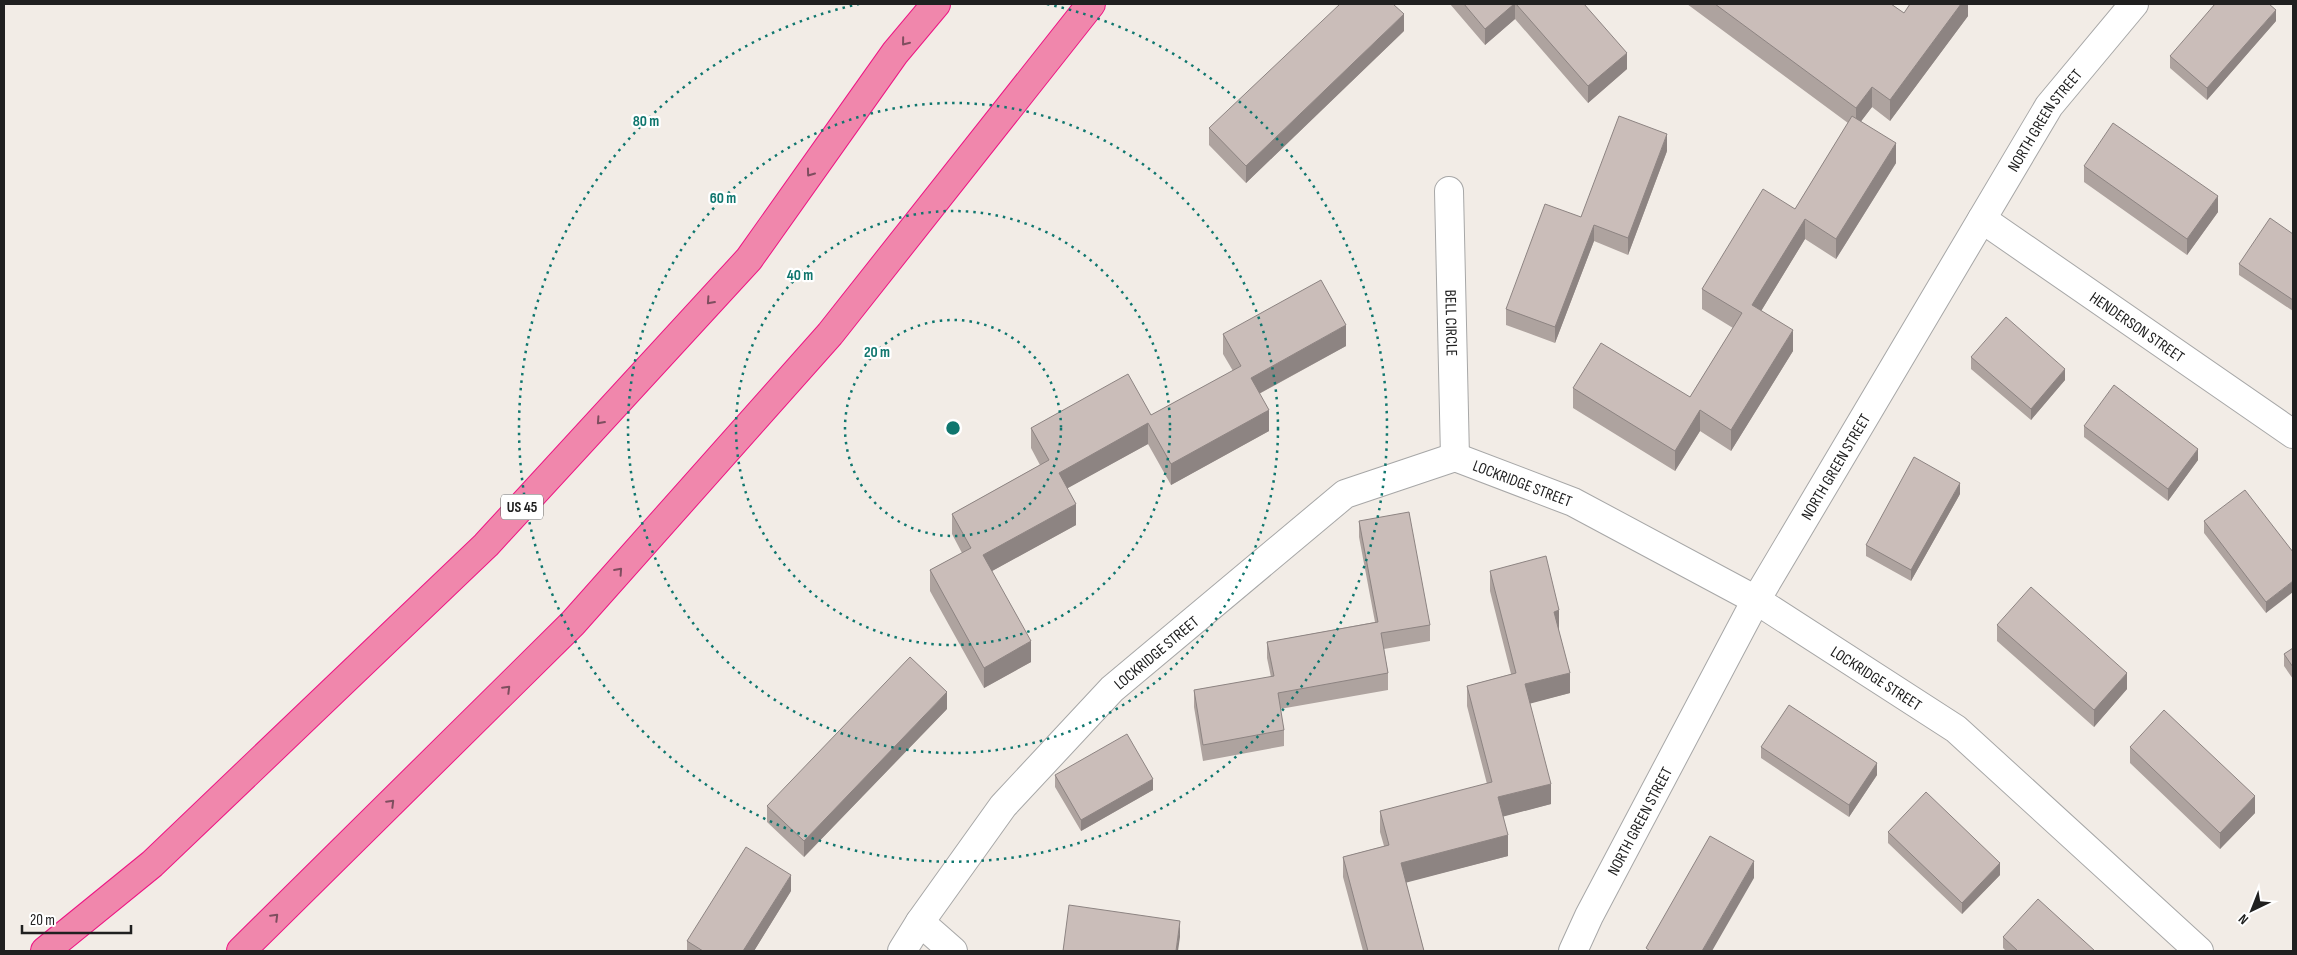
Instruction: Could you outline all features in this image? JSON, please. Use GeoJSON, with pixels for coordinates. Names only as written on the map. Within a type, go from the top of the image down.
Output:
{"type":"FeatureCollection","features":[{"type":"Feature","properties":{"kind":"highway","name":"US 45"},"geometry":{"type":"LineString","coordinates":[[45,951],[152,864],[486,546],[748,259],[895,53],[936,4]]}},
{"type":"Feature","properties":{"kind":"highway"},"geometry":{"type":"LineString","coordinates":[[241,951],[573,623],[830,334],[1092,4]]}},
{"type":"Feature","properties":{"kind":"street","name":"NORTH GREEN STREET"},"geometry":{"type":"LineString","coordinates":[[1573,951],[1589,916],[1756,600],[2049,106],[2134,4]]}},
{"type":"Feature","properties":{"kind":"street","name":"BELL CIRCLE"},"geometry":{"type":"LineString","coordinates":[[1450,191],[1455,457]]}},
{"type":"Feature","properties":{"kind":"street","name":"HENDERSON STREET"},"geometry":{"type":"LineString","coordinates":[[1982,219],[2293,434]]}},
{"type":"Feature","properties":{"kind":"street","name":"LOCKRIDGE STREET"},"geometry":{"type":"LineString","coordinates":[[902,951],[920,922],[1003,806],[1112,689],[1345,494],[1455,457],[1573,502],[1756,600],[1956,729],[2199,951]]}},
{"type":"Feature","properties":{"kind":"street"},"geometry":{"type":"LineString","coordinates":[[920,922],[953,951]]}},
{"type":"Feature","properties":{"kind":"building"},"geometry":{"type":"Polygon","coordinates":[[[1340,4],[1393,4],[1404,14],[1246,166],[1209,128],[1340,4]]]}},
{"type":"Feature","properties":{"kind":"building"},"geometry":{"type":"Polygon","coordinates":[[[1464,4],[1514,4],[1485,29],[1464,4]]]}},
{"type":"Feature","properties":{"kind":"building"},"geometry":{"type":"Polygon","coordinates":[[[1516,4],[1584,4],[1627,53],[1588,86],[1516,4]]]}},
{"type":"Feature","properties":{"kind":"building"},"geometry":{"type":"Polygon","coordinates":[[[1715,4],[1891,4],[1904,13],[1910,4],[1961,4],[1890,100],[1872,87],[1856,108],[1715,4]]]}},
{"type":"Feature","properties":{"kind":"building"},"geometry":{"type":"Polygon","coordinates":[[[2215,4],[2269,4],[2276,10],[2207,88],[2170,56],[2215,4]]]}},
{"type":"Feature","properties":{"kind":"building"},"geometry":{"type":"Polygon","coordinates":[[[1619,116],[1667,134],[1628,238],[1594,225],[1555,327],[1506,309],[1545,204],[1581,217],[1619,116]]]}},
{"type":"Feature","properties":{"kind":"building"},"geometry":{"type":"Polygon","coordinates":[[[1852,116],[1896,143],[1836,239],[1805,219],[1752,305],[1793,330],[1731,430],[1700,410],[1675,451],[1573,388],[1601,343],[1690,397],[1742,313],[1702,289],[1763,189],[1795,209],[1852,116]]]}},
{"type":"Feature","properties":{"kind":"building"},"geometry":{"type":"Polygon","coordinates":[[[2113,123],[2218,196],[2187,239],[2084,166],[2113,123]]]}},
{"type":"Feature","properties":{"kind":"building"},"geometry":{"type":"Polygon","coordinates":[[[2270,218],[2293,234],[2293,300],[2239,264],[2270,218]]]}},
{"type":"Feature","properties":{"kind":"building"},"geometry":{"type":"Polygon","coordinates":[[[1321,280],[1346,325],[1251,378],[1269,410],[1171,464],[1148,423],[1059,473],[1076,504],[983,555],[1031,641],[984,668],[930,570],[971,548],[952,514],[1049,460],[1031,428],[1128,374],[1151,415],[1241,366],[1223,334],[1321,280]]]}},
{"type":"Feature","properties":{"kind":"building"},"geometry":{"type":"Polygon","coordinates":[[[2006,317],[2065,369],[2031,409],[1971,357],[2006,317]]]}},
{"type":"Feature","properties":{"kind":"building"},"geometry":{"type":"Polygon","coordinates":[[[2114,385],[2198,449],[2168,489],[2084,426],[2114,385]]]}},
{"type":"Feature","properties":{"kind":"building"},"geometry":{"type":"Polygon","coordinates":[[[1914,457],[1960,483],[1911,570],[1866,545],[1914,457]]]}},
{"type":"Feature","properties":{"kind":"building"},"geometry":{"type":"Polygon","coordinates":[[[2245,490],[2293,552],[2293,581],[2266,602],[2204,521],[2245,490]]]}},
{"type":"Feature","properties":{"kind":"building"},"geometry":{"type":"Polygon","coordinates":[[[1409,512],[1430,625],[1381,633],[1388,673],[1278,693],[1284,730],[1203,745],[1194,690],[1274,676],[1267,642],[1378,622],[1359,521],[1409,512]]]}},
{"type":"Feature","properties":{"kind":"building"},"geometry":{"type":"Polygon","coordinates":[[[1546,556],[1559,610],[1554,612],[1570,673],[1525,684],[1551,784],[1498,797],[1508,835],[1401,863],[1424,951],[1368,951],[1343,857],[1389,845],[1380,811],[1492,782],[1467,686],[1516,673],[1490,571],[1546,556]]]}},
{"type":"Feature","properties":{"kind":"building"},"geometry":{"type":"Polygon","coordinates":[[[2031,587],[2127,673],[2094,710],[1997,625],[2031,587]]]}},
{"type":"Feature","properties":{"kind":"building"},"geometry":{"type":"Polygon","coordinates":[[[2293,648],[2293,667],[2284,654],[2293,648]]]}},
{"type":"Feature","properties":{"kind":"building"},"geometry":{"type":"Polygon","coordinates":[[[910,657],[947,692],[804,841],[767,806],[910,657]]]}},
{"type":"Feature","properties":{"kind":"building"},"geometry":{"type":"Polygon","coordinates":[[[1789,705],[1877,763],[1849,805],[1761,747],[1789,705]]]}},
{"type":"Feature","properties":{"kind":"building"},"geometry":{"type":"Polygon","coordinates":[[[2164,710],[2255,796],[2220,833],[2130,747],[2164,710]]]}},
{"type":"Feature","properties":{"kind":"building"},"geometry":{"type":"Polygon","coordinates":[[[1127,734],[1153,779],[1081,820],[1055,775],[1127,734]]]}},
{"type":"Feature","properties":{"kind":"building"},"geometry":{"type":"Polygon","coordinates":[[[1926,792],[2000,863],[1962,903],[1888,832],[1926,792]]]}},
{"type":"Feature","properties":{"kind":"building"},"geometry":{"type":"Polygon","coordinates":[[[1710,836],[1754,861],[1702,951],[1650,951],[1646,948],[1710,836]]]}},
{"type":"Feature","properties":{"kind":"building"},"geometry":{"type":"Polygon","coordinates":[[[746,847],[791,875],[743,951],[703,951],[687,941],[746,847]]]}},
{"type":"Feature","properties":{"kind":"building"},"geometry":{"type":"Polygon","coordinates":[[[2038,899],[2095,951],[2018,951],[2003,937],[2038,899]]]}},
{"type":"Feature","properties":{"kind":"building"},"geometry":{"type":"Polygon","coordinates":[[[1069,905],[1180,921],[1176,951],[1063,951],[1069,905]]]}}]}
